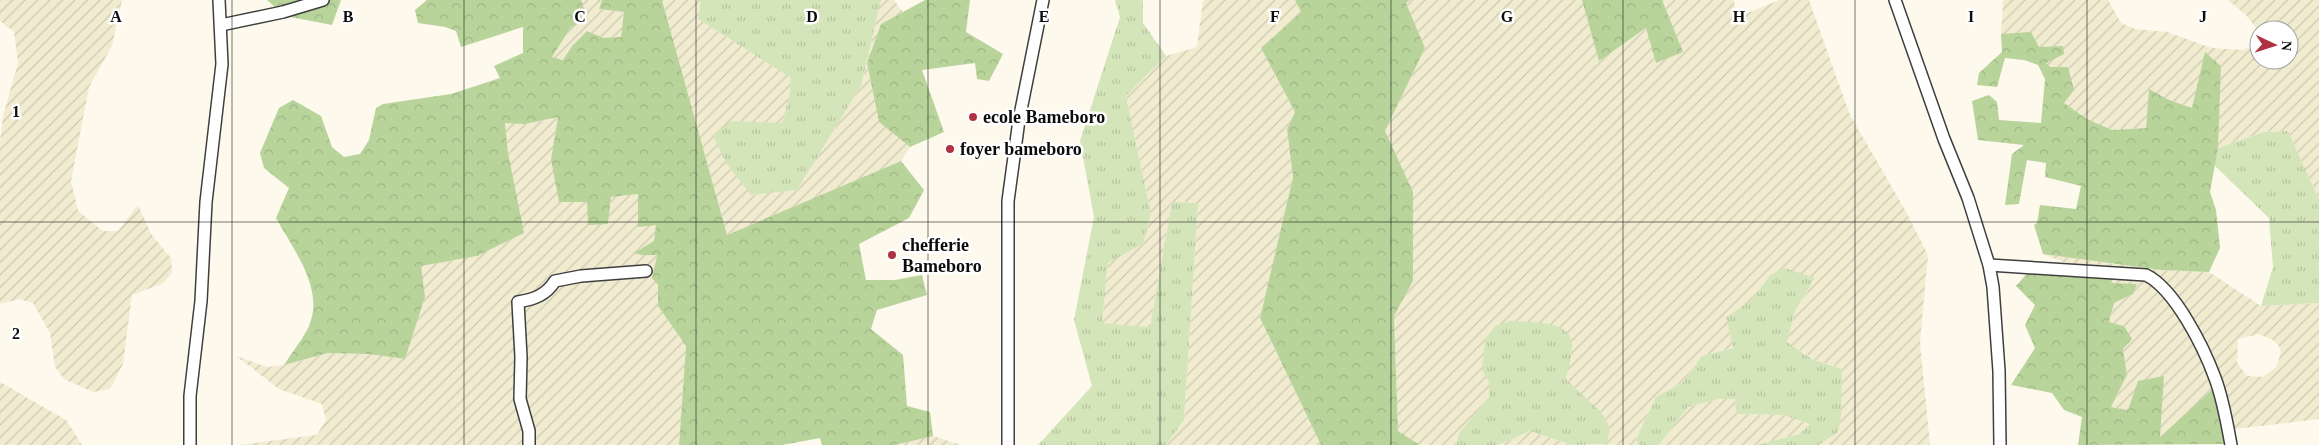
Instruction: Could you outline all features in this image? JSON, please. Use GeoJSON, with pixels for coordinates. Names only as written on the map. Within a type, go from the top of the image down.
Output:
{"type":"FeatureCollection","features":[{"type":"Feature","properties":{"kind":"street"},"geometry":{"type":"LineString","coordinates":[[190,445],[190,389],[200,309],[207,183],[220,79],[221,25],[219,0]]}},
{"type":"Feature","properties":{"kind":"street"},"geometry":{"type":"LineString","coordinates":[[221,25],[284,12],[323,0]]}},
{"type":"Feature","properties":{"kind":"street"},"geometry":{"type":"LineString","coordinates":[[1008,445],[1008,201],[1020,110],[1043,0]]}},
{"type":"Feature","properties":{"kind":"street"},"geometry":{"type":"LineString","coordinates":[[1895,0],[1944,139],[1968,198],[1989,265],[1993,287],[1999,371],[2000,445]]}},
{"type":"Feature","properties":{"kind":"street"},"geometry":{"type":"LineString","coordinates":[[1989,265],[2146,275],[2158,280],[2177,305],[2215,378],[2231,445]]}},
{"type":"Feature","properties":{"kind":"street"},"geometry":{"type":"LineString","coordinates":[[529,445],[529,431],[520,399],[522,357],[518,302],[537,298],[550,289],[555,281],[581,276],[646,271]]}},
{"type":"Feature","properties":{"kind":"shaded area"},"geometry":{"type":"Polygon","coordinates":[[[0,0],[122,0],[112,46],[89,87],[71,181],[78,211],[103,231],[118,231],[138,205],[151,234],[171,258],[172,273],[162,284],[132,295],[123,364],[110,389],[93,392],[64,379],[55,367],[50,333],[33,303],[19,299],[0,304],[0,142],[3,116],[18,63],[14,32],[0,21],[0,0]]]}},
{"type":"Feature","properties":{"kind":"shaded area"},"geometry":{"type":"Polygon","coordinates":[[[581,0],[602,0],[599,9],[624,12],[621,38],[604,38],[587,31],[572,46],[563,60],[552,57],[571,27],[587,20],[581,0]]]}},
{"type":"Feature","properties":{"kind":"shaded area"},"geometry":{"type":"Polygon","coordinates":[[[662,0],[701,0],[698,19],[792,78],[782,124],[731,121],[751,195],[797,190],[861,86],[881,0],[894,0],[903,12],[881,24],[867,63],[879,122],[910,147],[901,161],[727,235],[662,0]]]}},
{"type":"Feature","properties":{"kind":"shaded area"},"geometry":{"type":"Polygon","coordinates":[[[1203,0],[1295,0],[1301,12],[1261,48],[1295,112],[1287,129],[1293,177],[1260,318],[1321,445],[1166,445],[1184,420],[1198,203],[1172,202],[1150,327],[1102,323],[1108,263],[1143,244],[1151,214],[1126,96],[1166,56],[1197,47],[1203,0]]]}},
{"type":"Feature","properties":{"kind":"shaded area"},"geometry":{"type":"Polygon","coordinates":[[[1410,0],[1582,0],[1599,60],[1647,28],[1656,63],[1682,52],[1662,0],[1734,0],[1736,18],[1779,0],[1809,0],[1850,115],[1904,208],[1928,255],[1920,342],[1930,445],[1819,445],[1838,432],[1842,369],[1813,359],[1787,342],[1795,311],[1815,279],[1770,275],[1751,301],[1727,317],[1733,348],[1702,356],[1683,382],[1656,397],[1636,439],[1639,445],[1589,445],[1607,444],[1602,413],[1566,379],[1572,346],[1482,370],[1489,383],[1489,397],[1459,433],[1456,445],[1420,445],[1398,431],[1394,316],[1413,281],[1385,131],[1425,48],[1406,3],[1410,0]]]}},
{"type":"Feature","properties":{"kind":"shaded area"},"geometry":{"type":"Polygon","coordinates":[[[2003,0],[2108,0],[2121,23],[2135,29],[2167,32],[2212,48],[2243,50],[2249,47],[2249,70],[2299,70],[2299,20],[2250,20],[2228,0],[2319,0],[2319,199],[2288,131],[2264,132],[2218,148],[2221,66],[2205,53],[2193,108],[2167,99],[2149,89],[2146,128],[2112,130],[2087,119],[2064,103],[2039,47],[2001,34],[2003,0]]]}},
{"type":"Feature","properties":{"kind":"shaded area"},"geometry":{"type":"Polygon","coordinates":[[[558,117],[551,159],[587,202],[608,224],[611,197],[639,194],[656,225],[654,241],[642,255],[657,255],[652,278],[658,285],[658,306],[686,346],[679,445],[239,445],[317,435],[326,420],[322,404],[279,389],[236,356],[267,367],[284,365],[328,353],[369,354],[405,359],[425,297],[420,266],[477,256],[508,153],[505,122],[525,124],[558,117]]]}},
{"type":"Feature","properties":{"kind":"shaded area"},"geometry":{"type":"Polygon","coordinates":[[[2043,254],[2161,270],[2209,272],[2261,306],[2319,303],[2319,419],[2159,438],[2139,381],[2128,410],[2111,407],[2127,375],[2123,349],[2124,326],[2109,322],[2114,303],[2133,294],[2110,283],[2114,278],[2043,254]],[[2259,334],[2238,339],[2237,363],[2247,376],[2263,377],[2276,367],[2281,353],[2279,346],[2273,340],[2259,334]]]}},
{"type":"Feature","properties":{"kind":"shaded area"},"geometry":{"type":"Polygon","coordinates":[[[0,382],[66,420],[82,445],[0,445],[0,382]]]}},
{"type":"Feature","properties":{"kind":"shaded area"},"geometry":{"type":"Polygon","coordinates":[[[1719,399],[1735,399],[1736,414],[1783,415],[1810,424],[1799,434],[1757,445],[1659,445],[1688,407],[1719,399]]]}},
{"type":"Feature","properties":{"kind":"shaded area"},"geometry":{"type":"Polygon","coordinates":[[[1530,431],[1572,445],[1498,445],[1530,431]]]}},
{"type":"Feature","properties":{"kind":"shaded area"},"geometry":{"type":"Polygon","coordinates":[[[933,436],[961,445],[895,445],[933,436]]]}},
{"type":"Feature","properties":{"kind":"green space"},"geometry":{"type":"Polygon","coordinates":[[[267,0],[341,0],[332,25],[285,16],[267,0]]]}},
{"type":"Feature","properties":{"kind":"green space"},"geometry":{"type":"Polygon","coordinates":[[[427,0],[581,0],[588,20],[571,27],[552,57],[563,60],[572,46],[587,31],[604,38],[621,37],[624,12],[599,9],[602,0],[662,0],[727,235],[901,161],[924,190],[909,218],[859,244],[866,280],[895,280],[922,275],[927,295],[877,310],[871,329],[903,355],[907,406],[930,412],[933,436],[895,445],[822,445],[820,438],[782,445],[679,445],[686,346],[658,306],[658,285],[652,278],[657,255],[634,253],[654,241],[656,225],[638,227],[638,194],[611,197],[608,224],[588,225],[587,202],[559,202],[551,159],[558,117],[525,124],[505,123],[508,153],[524,233],[477,256],[421,266],[425,297],[405,359],[369,354],[328,353],[284,365],[309,326],[313,312],[313,298],[305,270],[276,218],[289,188],[264,168],[260,153],[279,108],[293,100],[321,116],[332,147],[344,157],[360,154],[369,140],[376,108],[383,104],[451,94],[500,78],[494,66],[523,53],[523,27],[461,47],[456,31],[445,27],[418,23],[415,10],[427,0]]]}},
{"type":"Feature","properties":{"kind":"green space"},"geometry":{"type":"Polygon","coordinates":[[[701,0],[881,0],[861,86],[797,190],[751,195],[726,163],[713,135],[731,121],[782,123],[789,97],[791,78],[698,19],[701,0]]]}},
{"type":"Feature","properties":{"kind":"green space"},"geometry":{"type":"Polygon","coordinates":[[[925,0],[970,0],[966,32],[1003,54],[989,81],[977,79],[975,63],[922,70],[944,132],[910,147],[879,122],[867,63],[881,24],[925,0]]]}},
{"type":"Feature","properties":{"kind":"green space"},"geometry":{"type":"Polygon","coordinates":[[[1115,0],[1143,0],[1143,23],[1166,56],[1126,96],[1151,214],[1143,244],[1108,263],[1102,323],[1150,327],[1172,202],[1198,203],[1184,420],[1166,445],[1038,445],[1092,386],[1074,320],[1094,217],[1080,141],[1120,17],[1115,0]]]}},
{"type":"Feature","properties":{"kind":"green space"},"geometry":{"type":"Polygon","coordinates":[[[1295,0],[1410,0],[1406,3],[1425,48],[1385,131],[1413,192],[1413,281],[1394,316],[1398,431],[1420,445],[1321,445],[1260,318],[1293,177],[1287,129],[1295,112],[1261,48],[1301,12],[1295,0]]]}},
{"type":"Feature","properties":{"kind":"green space"},"geometry":{"type":"Polygon","coordinates":[[[1582,0],[1662,0],[1683,52],[1656,63],[1646,28],[1599,61],[1582,0]]]}},
{"type":"Feature","properties":{"kind":"green space"},"geometry":{"type":"Polygon","coordinates":[[[2031,32],[2039,47],[2063,46],[2064,54],[2046,63],[2050,67],[2068,67],[2074,90],[2064,103],[2087,119],[2112,130],[2146,128],[2149,89],[2167,99],[2192,108],[2205,52],[2221,66],[2218,148],[2210,192],[2216,210],[2220,248],[2209,272],[2161,270],[2043,254],[2034,225],[2037,223],[2040,205],[2076,209],[2081,186],[2045,177],[2046,163],[2027,160],[2019,204],[2005,205],[2012,154],[2024,145],[1978,140],[1972,101],[1989,95],[1997,102],[1999,120],[2041,123],[2045,79],[2038,65],[2024,60],[2005,58],[1997,87],[1977,85],[1979,73],[2002,52],[2001,34],[2031,32]]]}},
{"type":"Feature","properties":{"kind":"green space"},"geometry":{"type":"Polygon","coordinates":[[[2288,131],[2319,199],[2319,303],[2261,306],[2273,267],[2269,218],[2214,165],[2218,148],[2264,132],[2288,131]]]}},
{"type":"Feature","properties":{"kind":"green space"},"geometry":{"type":"Polygon","coordinates":[[[2038,261],[2076,267],[2114,277],[2111,283],[2137,284],[2133,294],[2114,303],[2109,322],[2124,326],[2132,339],[2123,349],[2127,375],[2111,407],[2128,410],[2138,381],[2164,376],[2160,437],[2214,388],[2222,420],[2225,444],[2078,445],[2082,417],[2064,410],[2052,393],[2011,385],[2035,348],[2025,325],[2035,305],[2016,286],[2038,261]]]}},
{"type":"Feature","properties":{"kind":"green space"},"geometry":{"type":"Polygon","coordinates":[[[1785,268],[1815,278],[1795,311],[1787,342],[1812,359],[1842,369],[1841,416],[1838,432],[1819,445],[1757,445],[1799,434],[1810,424],[1783,415],[1736,414],[1735,399],[1719,399],[1688,407],[1659,445],[1639,445],[1636,439],[1656,397],[1683,382],[1702,356],[1733,348],[1726,317],[1751,301],[1770,275],[1785,268]]]}},
{"type":"Feature","properties":{"kind":"green space"},"geometry":{"type":"Polygon","coordinates":[[[1510,321],[1539,322],[1566,331],[1572,347],[1566,379],[1602,413],[1610,428],[1607,444],[1572,445],[1530,431],[1498,445],[1456,445],[1459,433],[1489,397],[1489,383],[1482,370],[1485,339],[1495,326],[1510,321]]]}},
{"type":"Feature","properties":{"kind":"place","name":"ecole Bameboro"},"geometry":{"type":"Point","coordinates":[973,117]}},
{"type":"Feature","properties":{"kind":"place","name":"foyer bameboro"},"geometry":{"type":"Point","coordinates":[950,149]}},
{"type":"Feature","properties":{"kind":"place","name":"chefferie Bameboro"},"geometry":{"type":"Point","coordinates":[892,255]}}]}
